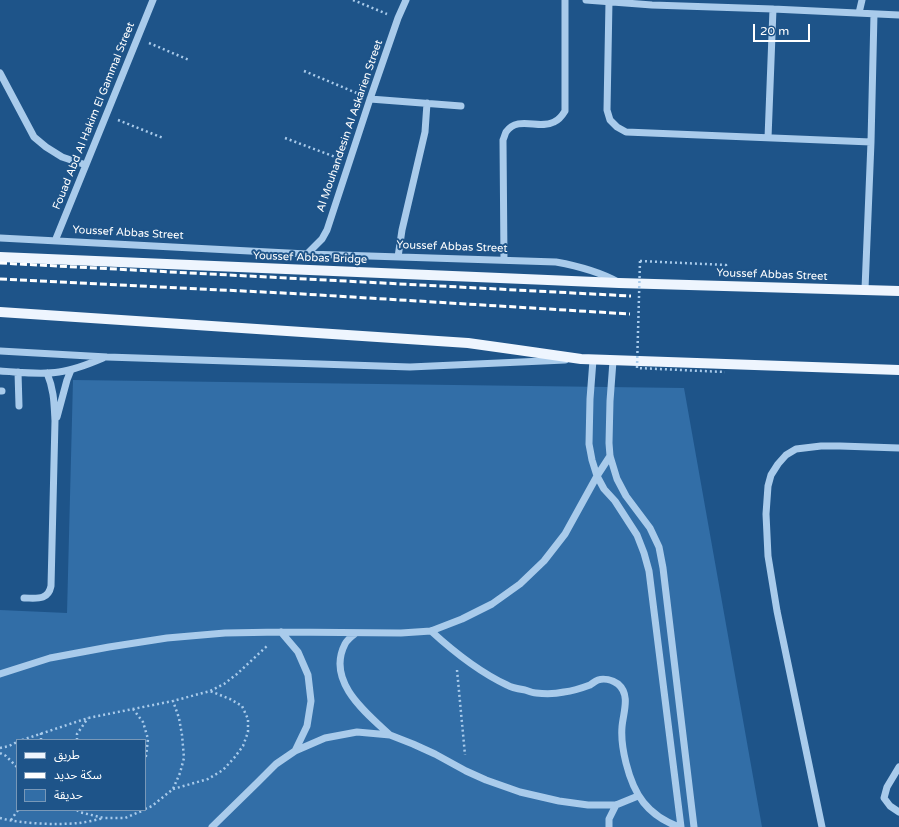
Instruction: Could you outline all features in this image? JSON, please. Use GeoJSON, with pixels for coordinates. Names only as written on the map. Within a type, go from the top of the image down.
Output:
{"type":"FeatureCollection","features":[{"type":"Feature","properties":{"kind":"main road","name":"Youssef Abbas Bridge"},"geometry":{"type":"LineString","coordinates":[[0,257],[619,283]]}},
{"type":"Feature","properties":{"kind":"main road","name":"Youssef Abbas Street"},"geometry":{"type":"LineString","coordinates":[[619,283],[899,291]]}},
{"type":"Feature","properties":{"kind":"main road"},"geometry":{"type":"LineString","coordinates":[[0,312],[468,344],[593,360],[899,370]]}},
{"type":"Feature","properties":{"kind":"street","name":"Fouad Abd Al Hakim El Gammal Street"},"geometry":{"type":"LineString","coordinates":[[55,241],[153,0]]}},
{"type":"Feature","properties":{"kind":"street","name":"Al Mouhandesin Al Askarien Street"},"geometry":{"type":"LineString","coordinates":[[307,254],[322,240],[327,230],[370,99],[398,18],[406,0]]}},
{"type":"Feature","properties":{"kind":"street"},"geometry":{"type":"LineString","coordinates":[[504,260],[503,140],[506,132],[513,125],[522,123],[545,125],[553,123],[560,118],[565,111],[565,0]]}},
{"type":"Feature","properties":{"kind":"street"},"geometry":{"type":"LineString","coordinates":[[586,0],[653,2],[899,15]]}},
{"type":"Feature","properties":{"kind":"street"},"geometry":{"type":"LineString","coordinates":[[859,13],[862,0]]}},
{"type":"Feature","properties":{"kind":"street"},"geometry":{"type":"LineString","coordinates":[[609,1],[607,110],[610,120],[617,127],[626,132],[871,142]]}},
{"type":"Feature","properties":{"kind":"street"},"geometry":{"type":"LineString","coordinates":[[768,138],[773,9]]}},
{"type":"Feature","properties":{"kind":"street"},"geometry":{"type":"LineString","coordinates":[[866,289],[874,14]]}},
{"type":"Feature","properties":{"kind":"street"},"geometry":{"type":"LineString","coordinates":[[0,73],[34,137],[62,157],[86,165]]}},
{"type":"Feature","properties":{"kind":"street"},"geometry":{"type":"LineString","coordinates":[[370,99],[460,106]]}},
{"type":"Feature","properties":{"kind":"street"},"geometry":{"type":"LineString","coordinates":[[398,257],[402,230],[425,132],[427,103]]}},
{"type":"Feature","properties":{"kind":"street","name":"Youssef Abbas Street"},"geometry":{"type":"LineString","coordinates":[[0,238],[307,254],[556,262],[589,269],[619,283]]}},
{"type":"Feature","properties":{"kind":"street"},"geometry":{"type":"LineString","coordinates":[[0,351],[410,367],[581,359]]}},
{"type":"Feature","properties":{"kind":"street"},"geometry":{"type":"LineString","coordinates":[[0,371],[46,373],[59,372],[72,370],[107,356]]}},
{"type":"Feature","properties":{"kind":"street"},"geometry":{"type":"LineString","coordinates":[[431,631],[456,653],[508,686],[535,693],[563,693],[590,685],[599,680],[609,680],[618,685],[624,693],[626,703],[622,727],[623,752],[632,786],[646,806],[657,816],[668,823],[680,827],[649,571],[644,552],[637,535],[597,476],[589,444],[593,360]]}},
{"type":"Feature","properties":{"kind":"street"},"geometry":{"type":"LineString","coordinates":[[613,361],[610,401],[610,456],[617,479],[626,496],[650,528],[659,547],[663,568],[694,827]]}},
{"type":"Feature","properties":{"kind":"street"},"geometry":{"type":"LineString","coordinates":[[55,421],[67,380],[72,370]]}},
{"type":"Feature","properties":{"kind":"street"},"geometry":{"type":"LineString","coordinates":[[18,372],[19,406]]}},
{"type":"Feature","properties":{"kind":"street"},"geometry":{"type":"LineString","coordinates":[[24,598],[43,597],[47,595],[50,590],[55,421],[54,395],[46,373]]}},
{"type":"Feature","properties":{"kind":"street"},"geometry":{"type":"LineString","coordinates":[[822,827],[778,618],[768,556],[766,514],[768,486],[771,475],[778,464],[786,455],[796,450],[821,446],[899,448]]}},
{"type":"Feature","properties":{"kind":"street"},"geometry":{"type":"LineString","coordinates":[[0,674],[50,658],[167,638],[225,633],[401,633],[431,631],[462,620],[492,604],[520,584],[544,561],[565,534],[597,476],[610,456]]}},
{"type":"Feature","properties":{"kind":"street"},"geometry":{"type":"LineString","coordinates":[[281,632],[298,652],[308,675],[311,701],[307,726],[295,751]]}},
{"type":"Feature","properties":{"kind":"street"},"geometry":{"type":"LineString","coordinates":[[356,633],[345,642],[340,659],[341,676],[348,691],[368,714],[390,735]]}},
{"type":"Feature","properties":{"kind":"street"},"geometry":{"type":"LineString","coordinates":[[212,827],[276,764],[295,751],[325,738],[357,732],[390,735],[413,744],[466,772],[486,780],[520,792],[559,801],[616,805],[638,796]]}},
{"type":"Feature","properties":{"kind":"street"},"geometry":{"type":"LineString","coordinates":[[899,767],[887,787],[884,798],[890,806],[899,812]]}},
{"type":"Feature","properties":{"kind":"street"},"geometry":{"type":"LineString","coordinates":[[609,827],[609,819],[616,805]]}},
{"type":"Feature","properties":{"kind":"path"},"geometry":{"type":"LineString","coordinates":[[353,0],[398,18]]}},
{"type":"Feature","properties":{"kind":"path"},"geometry":{"type":"LineString","coordinates":[[138,38],[189,60]]}},
{"type":"Feature","properties":{"kind":"path"},"geometry":{"type":"LineString","coordinates":[[304,71],[370,99]]}},
{"type":"Feature","properties":{"kind":"path"},"geometry":{"type":"LineString","coordinates":[[106,115],[163,138]]}},
{"type":"Feature","properties":{"kind":"path"},"geometry":{"type":"LineString","coordinates":[[286,138],[349,162]]}},
{"type":"Feature","properties":{"kind":"path"},"geometry":{"type":"LineString","coordinates":[[725,372],[637,368],[640,261],[726,265]]}},
{"type":"Feature","properties":{"kind":"path"},"geometry":{"type":"LineString","coordinates":[[25,739],[88,718],[173,701],[210,691],[224,684],[281,632]]}},
{"type":"Feature","properties":{"kind":"path"},"geometry":{"type":"LineString","coordinates":[[456,653],[466,772]]}},
{"type":"Feature","properties":{"kind":"path"},"geometry":{"type":"LineString","coordinates":[[146,809],[173,789],[208,779],[222,770],[243,746],[248,732],[248,719],[242,706],[230,699],[210,691]]}},
{"type":"Feature","properties":{"kind":"path"},"geometry":{"type":"LineString","coordinates":[[173,701],[179,718],[184,758],[180,773],[173,789]]}},
{"type":"Feature","properties":{"kind":"path"},"geometry":{"type":"LineString","coordinates":[[133,708],[143,722],[148,739],[146,756]]}},
{"type":"Feature","properties":{"kind":"path"},"geometry":{"type":"LineString","coordinates":[[77,739],[77,734],[88,718]]}},
{"type":"Feature","properties":{"kind":"path"},"geometry":{"type":"LineString","coordinates":[[41,733],[41,739]]}},
{"type":"Feature","properties":{"kind":"path"},"geometry":{"type":"LineString","coordinates":[[0,748],[16,742]]}},
{"type":"Feature","properties":{"kind":"path"},"geometry":{"type":"LineString","coordinates":[[0,753],[6,756],[16,768]]}},
{"type":"Feature","properties":{"kind":"path"},"geometry":{"type":"LineString","coordinates":[[10,821],[17,811]]}},
{"type":"Feature","properties":{"kind":"path"},"geometry":{"type":"LineString","coordinates":[[78,811],[104,818]]}},
{"type":"Feature","properties":{"kind":"path"},"geometry":{"type":"LineString","coordinates":[[0,818],[10,821],[58,824],[79,823],[104,818],[125,818],[142,811]]}},
{"type":"Feature","properties":{"kind":"path"},"geometry":{"type":"LineString","coordinates":[[74,827],[79,823]]}},
{"type":"Feature","properties":{"kind":"green space"},"geometry":{"type":"Polygon","coordinates":[[[73,380],[684,388],[762,827],[0,827],[0,610],[67,613],[73,380]]]}},
{"type":"Feature","properties":{"kind":"railway"},"geometry":{"type":"LineString","coordinates":[[0,263],[631,296]]}},
{"type":"Feature","properties":{"kind":"railway"},"geometry":{"type":"LineString","coordinates":[[0,279],[303,294],[630,314]]}}]}
